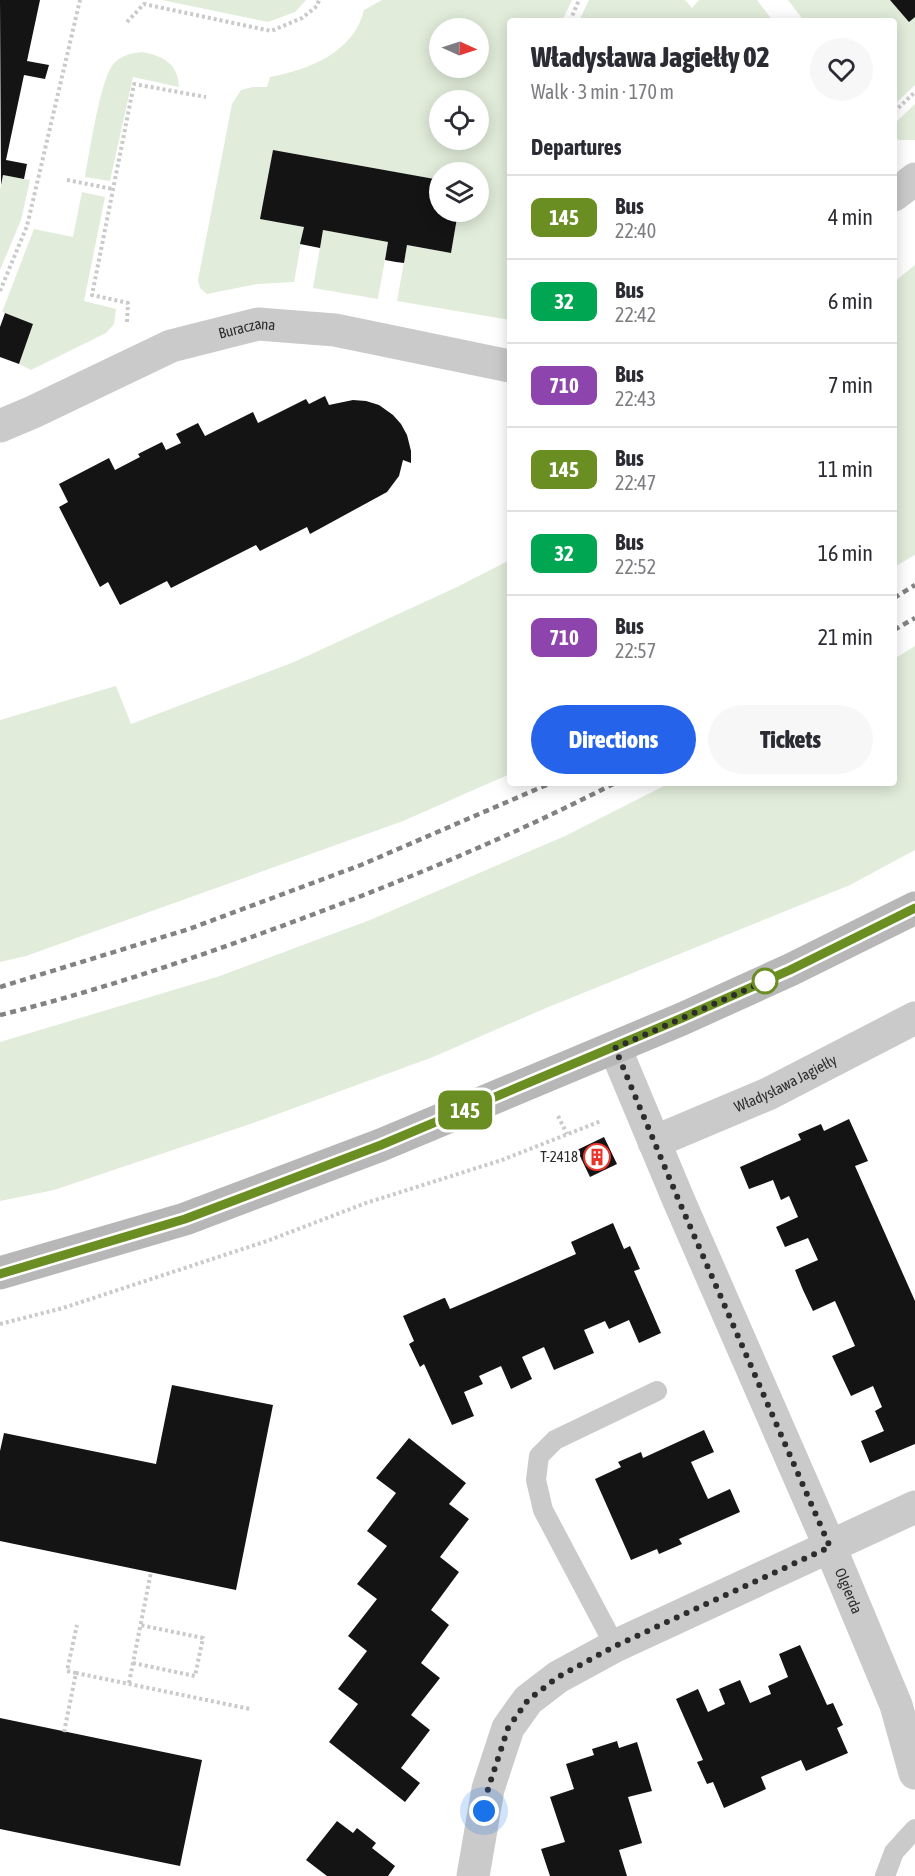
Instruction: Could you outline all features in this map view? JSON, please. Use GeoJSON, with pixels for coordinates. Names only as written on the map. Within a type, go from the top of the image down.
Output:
{"type":"FeatureCollection","features":[{"type":"Feature","properties":{"kind":"street"},"geometry":{"type":"LineString","coordinates":[[897,193],[915,179]]}},
{"type":"Feature","properties":{"kind":"street","name":"Buraczana"},"geometry":{"type":"LineString","coordinates":[[0,426],[171,346],[258,324],[334,330],[507,365]]}},
{"type":"Feature","properties":{"kind":"street"},"geometry":{"type":"LineString","coordinates":[[0,1274],[185,1219],[381,1145],[615,1048],[790,970],[915,908]]}},
{"type":"Feature","properties":{"kind":"street","name":"Władysława Jagiełły"},"geometry":{"type":"LineString","coordinates":[[654,1142],[768,1094],[915,1018]]}},
{"type":"Feature","properties":{"kind":"street","name":"Olgierda"},"geometry":{"type":"LineString","coordinates":[[615,1048],[896,1704],[915,1773]]}},
{"type":"Feature","properties":{"kind":"street"},"geometry":{"type":"LineString","coordinates":[[473,1876],[488,1789],[508,1728],[528,1700],[558,1677],[615,1646],[915,1507]]}},
{"type":"Feature","properties":{"kind":"lane"},"geometry":{"type":"LineString","coordinates":[[615,1646],[543,1510],[536,1480],[539,1456],[555,1440],[657,1391]]}},
{"type":"Feature","properties":{"kind":"lane"},"geometry":{"type":"LineString","coordinates":[[885,1876],[894,1852],[915,1829]]}},
{"type":"Feature","properties":{"kind":"path"},"geometry":{"type":"LineString","coordinates":[[0,291],[27,226],[80,0]]}},
{"type":"Feature","properties":{"kind":"path"},"geometry":{"type":"LineString","coordinates":[[127,21],[144,4],[271,31],[302,18],[317,6],[319,0]]}},
{"type":"Feature","properties":{"kind":"path"},"geometry":{"type":"LineString","coordinates":[[571,18],[579,0]]}},
{"type":"Feature","properties":{"kind":"path"},"geometry":{"type":"LineString","coordinates":[[127,324],[128,303],[92,295],[134,84],[206,97]]}},
{"type":"Feature","properties":{"kind":"path"},"geometry":{"type":"LineString","coordinates":[[897,109],[915,92]]}},
{"type":"Feature","properties":{"kind":"path"},"geometry":{"type":"LineString","coordinates":[[67,180],[113,189]]}},
{"type":"Feature","properties":{"kind":"path"},"geometry":{"type":"LineString","coordinates":[[0,1324],[63,1308],[267,1241],[366,1203],[502,1160],[639,1106]]}},
{"type":"Feature","properties":{"kind":"path"},"geometry":{"type":"LineString","coordinates":[[129,1684],[151,1572]]}},
{"type":"Feature","properties":{"kind":"path"},"geometry":{"type":"LineString","coordinates":[[77,1625],[67,1671],[250,1709]]}},
{"type":"Feature","properties":{"kind":"path"},"geometry":{"type":"LineString","coordinates":[[133,1663],[195,1676],[203,1638],[140,1625]]}},
{"type":"Feature","properties":{"kind":"path"},"geometry":{"type":"LineString","coordinates":[[64,1732],[76,1672]]}},
{"type":"Feature","properties":{"kind":"green space"},"geometry":{"type":"Polygon","coordinates":[[[162,0],[306,0],[295,12],[268,22],[162,0]]]}},
{"type":"Feature","properties":{"kind":"green space"},"geometry":{"type":"Polygon","coordinates":[[[382,0],[572,0],[563,18],[507,18],[507,319],[397,301],[407,245],[451,253],[456,222],[489,222],[489,162],[429,162],[429,178],[273,150],[261,219],[304,227],[294,282],[257,284],[207,294],[200,288],[198,280],[232,104],[241,90],[267,87],[270,77],[314,64],[328,57],[351,37],[359,25],[364,10],[382,0]]]}},
{"type":"Feature","properties":{"kind":"green space"},"geometry":{"type":"Polygon","coordinates":[[[589,0],[685,0],[692,8],[699,0],[757,0],[771,18],[580,18],[589,0]]]}},
{"type":"Feature","properties":{"kind":"green space"},"geometry":{"type":"Polygon","coordinates":[[[788,0],[890,0],[915,17],[915,85],[897,102],[897,18],[802,18],[788,0]]]}},
{"type":"Feature","properties":{"kind":"green space"},"geometry":{"type":"Polygon","coordinates":[[[142,52],[168,62],[176,72],[179,87],[133,77],[110,181],[85,177],[100,98],[110,70],[121,58],[142,52]]]}},
{"type":"Feature","properties":{"kind":"green space"},"geometry":{"type":"Polygon","coordinates":[[[915,104],[915,140],[897,139],[897,121],[915,104]]]}},
{"type":"Feature","properties":{"kind":"green space"},"geometry":{"type":"Polygon","coordinates":[[[3,175],[30,180],[21,220],[0,270],[0,190],[3,175]]]}},
{"type":"Feature","properties":{"kind":"green space"},"geometry":{"type":"Polygon","coordinates":[[[82,192],[105,197],[84,301],[116,309],[114,324],[106,333],[31,370],[19,364],[33,324],[2,312],[34,229],[73,237],[82,192]]]}},
{"type":"Feature","properties":{"kind":"green space"},"geometry":{"type":"Polygon","coordinates":[[[323,230],[388,242],[378,299],[313,288],[323,230]]]}},
{"type":"Feature","properties":{"kind":"green space"},"geometry":{"type":"Polygon","coordinates":[[[915,265],[915,555],[897,565],[897,280],[915,265]]]}},
{"type":"Feature","properties":{"kind":"green space"},"geometry":{"type":"Polygon","coordinates":[[[507,562],[507,775],[403,821],[26,956],[0,962],[0,720],[116,686],[131,724],[294,662],[507,562]]]}},
{"type":"Feature","properties":{"kind":"green space"},"geometry":{"type":"Polygon","coordinates":[[[915,646],[915,850],[850,885],[546,1008],[433,1057],[256,1122],[54,1190],[0,1201],[0,1042],[220,976],[370,920],[565,836],[664,786],[897,786],[897,657],[915,646]]]}},
{"type":"Feature","properties":{"kind":"building"},"geometry":{"type":"Polygon","coordinates":[[[0,0],[40,0],[27,61],[49,65],[45,79],[24,75],[6,160],[27,164],[24,179],[3,175],[1,185],[0,0]]]}},
{"type":"Feature","properties":{"kind":"building"},"geometry":{"type":"Polygon","coordinates":[[[890,0],[915,0],[915,17],[909,22],[890,0]]]}},
{"type":"Feature","properties":{"kind":"building"},"geometry":{"type":"Polygon","coordinates":[[[273,150],[429,178],[429,222],[456,222],[451,253],[407,245],[404,263],[385,260],[388,242],[323,230],[320,248],[300,244],[304,227],[260,219],[273,150]]]}},
{"type":"Feature","properties":{"kind":"building"},"geometry":{"type":"Polygon","coordinates":[[[5,313],[33,324],[19,364],[0,357],[0,327],[5,313]]]}},
{"type":"Feature","properties":{"kind":"building"},"geometry":{"type":"Polygon","coordinates":[[[325,396],[329,405],[353,400],[379,405],[401,424],[407,435],[411,463],[403,460],[399,476],[387,492],[310,534],[307,527],[260,551],[256,545],[171,588],[167,581],[120,605],[108,582],[100,587],[59,507],[68,502],[59,484],[109,458],[115,470],[140,457],[138,454],[162,442],[166,450],[181,443],[176,434],[198,423],[205,436],[253,412],[258,423],[306,399],[309,404],[325,396]]]}},
{"type":"Feature","properties":{"kind":"building"},"geometry":{"type":"Polygon","coordinates":[[[849,1119],[868,1161],[855,1166],[915,1301],[915,1444],[870,1463],[861,1441],[884,1431],[875,1411],[882,1407],[873,1386],[851,1396],[832,1356],[855,1346],[835,1301],[813,1311],[803,1290],[795,1270],[818,1260],[808,1238],[785,1247],[776,1227],[798,1217],[789,1196],[781,1200],[773,1180],[749,1189],[740,1167],[801,1140],[798,1134],[821,1124],[824,1131],[849,1119]]]}},
{"type":"Feature","properties":{"kind":"building","name":"T-2418"},"geometry":{"type":"Polygon","coordinates":[[[604,1137],[617,1164],[590,1177],[577,1150],[604,1137]]]}},
{"type":"Feature","properties":{"kind":"building"},"geometry":{"type":"Polygon","coordinates":[[[613,1223],[624,1249],[630,1246],[640,1269],[634,1271],[661,1333],[639,1343],[629,1320],[609,1329],[605,1321],[584,1330],[594,1353],[554,1370],[544,1347],[522,1357],[532,1379],[511,1389],[501,1366],[479,1376],[483,1384],[464,1392],[474,1416],[452,1425],[424,1364],[420,1367],[409,1344],[414,1341],[403,1316],[444,1298],[450,1309],[576,1254],[571,1242],[613,1223]]]}},
{"type":"Feature","properties":{"kind":"building"},"geometry":{"type":"Polygon","coordinates":[[[172,1385],[273,1405],[236,1590],[0,1541],[0,1451],[4,1433],[156,1464],[172,1385]]]}},
{"type":"Feature","properties":{"kind":"building"},"geometry":{"type":"Polygon","coordinates":[[[704,1430],[714,1452],[691,1462],[708,1499],[730,1489],[740,1512],[679,1539],[682,1544],[659,1554],[657,1549],[631,1560],[595,1479],[621,1467],[618,1462],[641,1452],[643,1458],[704,1430]]]}},
{"type":"Feature","properties":{"kind":"building"},"geometry":{"type":"Polygon","coordinates":[[[409,1438],[466,1483],[449,1504],[469,1519],[440,1557],[459,1572],[431,1610],[449,1625],[421,1663],[440,1678],[411,1715],[430,1730],[401,1768],[420,1783],[405,1802],[329,1742],[358,1704],[338,1689],[367,1651],[348,1636],[377,1599],[357,1584],[387,1546],[367,1531],[396,1493],[376,1478],[409,1438]]]}},
{"type":"Feature","properties":{"kind":"building"},"geometry":{"type":"Polygon","coordinates":[[[800,1645],[827,1705],[833,1703],[843,1725],[837,1728],[848,1753],[806,1771],[801,1760],[761,1777],[766,1789],[724,1808],[713,1782],[707,1784],[697,1762],[703,1760],[676,1699],[698,1689],[708,1712],[725,1704],[719,1689],[740,1680],[750,1703],[771,1694],[768,1686],[788,1677],[779,1654],[800,1645]]]}},
{"type":"Feature","properties":{"kind":"building"},"geometry":{"type":"Polygon","coordinates":[[[0,1718],[202,1760],[180,1866],[0,1829],[0,1718]]]}},
{"type":"Feature","properties":{"kind":"building"},"geometry":{"type":"Polygon","coordinates":[[[617,1741],[619,1748],[637,1742],[652,1791],[628,1797],[642,1843],[619,1850],[627,1876],[550,1876],[541,1849],[565,1842],[550,1797],[574,1789],[566,1764],[594,1755],[592,1749],[617,1741]]]}},
{"type":"Feature","properties":{"kind":"building"},"geometry":{"type":"Polygon","coordinates":[[[337,1821],[353,1833],[357,1828],[376,1843],[372,1848],[395,1866],[388,1876],[327,1876],[306,1860],[337,1821]]]}},
{"type":"Feature","properties":{"kind":"railway"},"geometry":{"type":"LineString","coordinates":[[897,596],[915,585]]}},
{"type":"Feature","properties":{"kind":"railway"},"geometry":{"type":"LineString","coordinates":[[897,628],[915,618]]}},
{"type":"Feature","properties":{"kind":"railway"},"geometry":{"type":"LineString","coordinates":[[0,987],[189,929],[361,865],[544,786]]}},
{"type":"Feature","properties":{"kind":"railway"},"geometry":{"type":"LineString","coordinates":[[0,1015],[146,973],[332,907],[495,840],[609,786]]}},
{"type":"Feature","properties":{"kind":"bus line","name":"145"},"geometry":{"type":"LineString","coordinates":[[0,1274],[185,1219],[381,1145],[615,1048],[790,970],[915,908]]}},
{"type":"Feature","properties":{"kind":"place","name":"T-2418"},"geometry":{"type":"Point","coordinates":[597,1157]}},
{"type":"Feature","properties":{"kind":"route"},"geometry":{"type":"LineString","coordinates":[[484,1811],[488,1789],[508,1728],[528,1700],[558,1677],[615,1646],[830,1547],[615,1048],[768,980],[765,981]]}}]}
